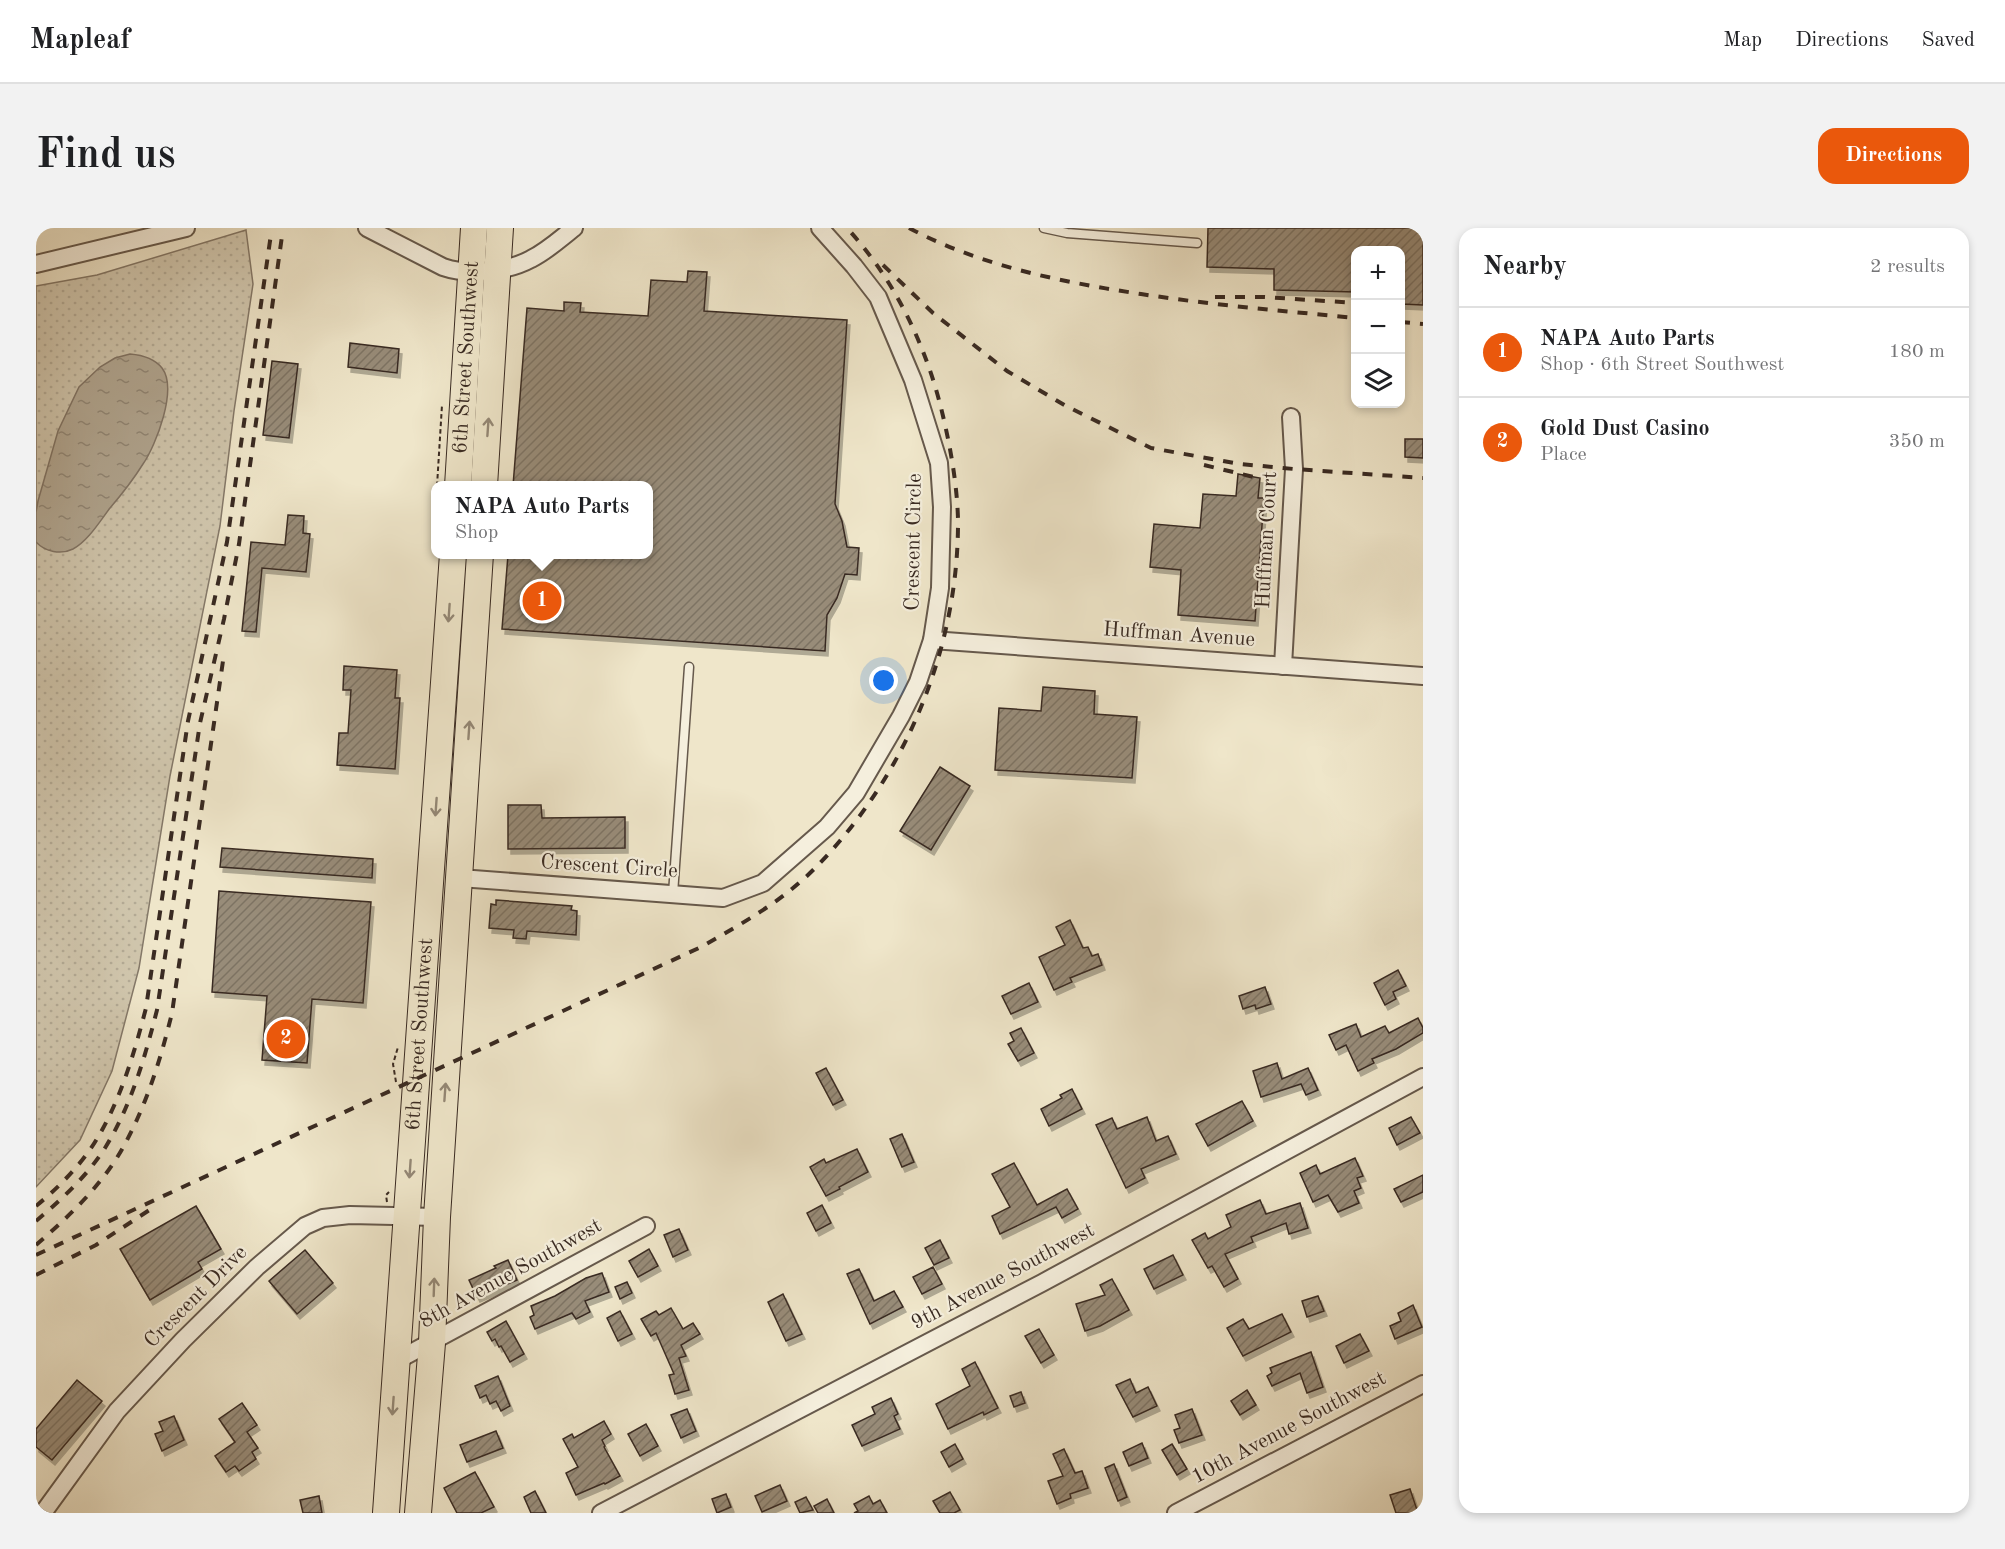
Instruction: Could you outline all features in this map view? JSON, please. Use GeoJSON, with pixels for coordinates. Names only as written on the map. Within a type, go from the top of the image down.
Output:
{"type":"FeatureCollection","features":[{"type":"Feature","properties":{"kind":"main road","name":"6th Street Southwest"},"geometry":{"type":"LineString","coordinates":[[458,481],[474,228]]}},
{"type":"Feature","properties":{"kind":"main road","name":"6th Street Southwest"},"geometry":{"type":"LineString","coordinates":[[484,481],[500,228]]}},
{"type":"Feature","properties":{"kind":"main road","name":"6th Street Southwest"},"geometry":{"type":"LineString","coordinates":[[386,1513],[453,559]]}},
{"type":"Feature","properties":{"kind":"main road","name":"6th Street Southwest"},"geometry":{"type":"LineString","coordinates":[[418,1513],[432,1343],[437,1217],[480,559]]}},
{"type":"Feature","properties":{"kind":"street"},"geometry":{"type":"LineString","coordinates":[[36,264],[186,228]]}},
{"type":"Feature","properties":{"kind":"street"},"geometry":{"type":"LineString","coordinates":[[367,228],[443,267],[472,272],[517,265],[531,259],[574,228]]}},
{"type":"Feature","properties":{"kind":"street","name":"Crescent Circle"},"geometry":{"type":"LineString","coordinates":[[460,878],[723,898],[763,883],[827,827],[856,793],[879,756],[918,682],[932,640],[940,588],[942,507],[939,463],[913,380],[878,297],[820,228]]}},
{"type":"Feature","properties":{"kind":"street","name":"Huffman Court"},"geometry":{"type":"LineString","coordinates":[[1283,666],[1294,469],[1291,417]]}},
{"type":"Feature","properties":{"kind":"street","name":"Huffman Avenue"},"geometry":{"type":"LineString","coordinates":[[932,640],[1423,676]]}},
{"type":"Feature","properties":{"kind":"street","name":"9th Avenue Southwest"},"geometry":{"type":"LineString","coordinates":[[601,1513],[1042,1283],[1423,1077]]}},
{"type":"Feature","properties":{"kind":"street","name":"Crescent Drive"},"geometry":{"type":"LineString","coordinates":[[43,1513],[117,1411],[183,1340],[257,1267],[305,1226],[323,1218],[350,1215],[437,1217]]}},
{"type":"Feature","properties":{"kind":"street","name":"8th Avenue Southwest"},"geometry":{"type":"LineString","coordinates":[[396,1361],[646,1226]]}},
{"type":"Feature","properties":{"kind":"street","name":"10th Avenue Southwest"},"geometry":{"type":"LineString","coordinates":[[1176,1513],[1423,1384]]}},
{"type":"Feature","properties":{"kind":"lane"},"geometry":{"type":"LineString","coordinates":[[1044,228],[1067,233],[1197,243]]}},
{"type":"Feature","properties":{"kind":"lane"},"geometry":{"type":"LineString","coordinates":[[673,894],[689,666]]}},
{"type":"Feature","properties":{"kind":"shaded area"},"geometry":{"type":"Polygon","coordinates":[[[246,230],[253,284],[220,526],[170,776],[139,968],[112,1071],[80,1140],[36,1187],[36,286],[97,275],[246,230]]]}},
{"type":"Feature","properties":{"kind":"water"},"geometry":{"type":"Polygon","coordinates":[[[130,354],[152,359],[162,368],[166,377],[168,389],[166,403],[154,444],[131,481],[84,541],[68,551],[48,550],[36,542],[36,512],[58,431],[79,387],[100,367],[115,358],[130,354]]]}},
{"type":"Feature","properties":{"kind":"building"},"geometry":{"type":"Polygon","coordinates":[[[1208,228],[1423,228],[1423,305],[1405,304],[1405,246],[1351,246],[1351,292],[1274,290],[1274,269],[1207,267],[1208,228]]]}},
{"type":"Feature","properties":{"kind":"building"},"geometry":{"type":"Polygon","coordinates":[[[688,271],[707,272],[704,311],[847,320],[835,504],[842,521],[847,547],[859,548],[857,575],[845,574],[837,598],[827,615],[825,651],[502,629],[508,559],[653,559],[653,481],[513,481],[527,308],[564,311],[564,302],[581,303],[580,312],[648,316],[651,280],[687,282],[688,271]]]}},
{"type":"Feature","properties":{"kind":"building"},"geometry":{"type":"Polygon","coordinates":[[[350,343],[399,349],[397,373],[348,367],[350,343]]]}},
{"type":"Feature","properties":{"kind":"building"},"geometry":{"type":"Polygon","coordinates":[[[272,361],[298,364],[289,438],[263,435],[272,361]]]}},
{"type":"Feature","properties":{"kind":"building"},"geometry":{"type":"Polygon","coordinates":[[[1405,439],[1423,439],[1423,458],[1405,457],[1405,439]]]}},
{"type":"Feature","properties":{"kind":"building"},"geometry":{"type":"Polygon","coordinates":[[[1238,474],[1260,478],[1258,498],[1264,498],[1255,621],[1178,615],[1181,570],[1150,567],[1154,524],[1200,528],[1203,494],[1236,496],[1238,474]]]}},
{"type":"Feature","properties":{"kind":"building"},"geometry":{"type":"Polygon","coordinates":[[[288,515],[304,516],[303,533],[310,534],[306,572],[262,568],[256,632],[242,631],[251,542],[285,545],[288,515]]]}},
{"type":"Feature","properties":{"kind":"building"},"geometry":{"type":"Polygon","coordinates":[[[344,666],[397,670],[395,698],[400,698],[395,769],[337,765],[339,733],[348,733],[351,690],[343,690],[344,666]]]}},
{"type":"Feature","properties":{"kind":"building"},"geometry":{"type":"Polygon","coordinates":[[[1043,687],[1095,691],[1094,714],[1137,717],[1132,778],[995,770],[999,708],[1041,711],[1043,687]]]}},
{"type":"Feature","properties":{"kind":"building"},"geometry":{"type":"Polygon","coordinates":[[[940,767],[970,786],[931,850],[900,831],[940,767]]]}},
{"type":"Feature","properties":{"kind":"building"},"geometry":{"type":"Polygon","coordinates":[[[508,805],[541,805],[542,818],[625,817],[625,848],[508,849],[508,805]]]}},
{"type":"Feature","properties":{"kind":"building"},"geometry":{"type":"Polygon","coordinates":[[[222,848],[373,859],[372,878],[220,867],[222,848]]]}},
{"type":"Feature","properties":{"kind":"building"},"geometry":{"type":"Polygon","coordinates":[[[219,891],[371,902],[363,1003],[312,999],[307,1063],[262,1060],[267,996],[212,992],[219,891]]]}},
{"type":"Feature","properties":{"kind":"building"},"geometry":{"type":"Polygon","coordinates":[[[496,900],[572,906],[571,910],[577,911],[576,935],[527,931],[526,939],[513,938],[514,930],[489,928],[491,904],[496,905],[496,900]]]}},
{"type":"Feature","properties":{"kind":"building"},"geometry":{"type":"Polygon","coordinates":[[[1070,920],[1083,948],[1088,947],[1092,956],[1098,954],[1102,965],[1070,978],[1072,982],[1054,990],[1039,957],[1065,945],[1056,927],[1070,920]]]}},
{"type":"Feature","properties":{"kind":"building"},"geometry":{"type":"Polygon","coordinates":[[[1398,970],[1406,986],[1393,992],[1396,999],[1385,1005],[1374,983],[1398,970]]]}},
{"type":"Feature","properties":{"kind":"building"},"geometry":{"type":"Polygon","coordinates":[[[1029,983],[1038,1002],[1011,1014],[1002,996],[1029,983]]]}},
{"type":"Feature","properties":{"kind":"building"},"geometry":{"type":"Polygon","coordinates":[[[1265,987],[1271,1004],[1256,1009],[1255,1005],[1243,1009],[1239,996],[1265,987]]]}},
{"type":"Feature","properties":{"kind":"building"},"geometry":{"type":"Polygon","coordinates":[[[1418,1018],[1423,1033],[1396,1049],[1372,1059],[1374,1063],[1358,1071],[1346,1045],[1336,1050],[1329,1035],[1356,1024],[1361,1037],[1385,1026],[1389,1033],[1418,1018]]]}},
{"type":"Feature","properties":{"kind":"building"},"geometry":{"type":"Polygon","coordinates":[[[1021,1028],[1034,1053],[1018,1061],[1008,1044],[1014,1041],[1010,1033],[1021,1028]]]}},
{"type":"Feature","properties":{"kind":"building"},"geometry":{"type":"Polygon","coordinates":[[[1277,1063],[1282,1079],[1308,1068],[1318,1090],[1306,1095],[1301,1084],[1261,1097],[1253,1071],[1277,1063]]]}},
{"type":"Feature","properties":{"kind":"building"},"geometry":{"type":"Polygon","coordinates":[[[826,1068],[843,1100],[833,1105],[816,1073],[826,1068]]]}},
{"type":"Feature","properties":{"kind":"building"},"geometry":{"type":"Polygon","coordinates":[[[1072,1089],[1082,1109],[1049,1126],[1041,1109],[1062,1098],[1060,1095],[1072,1089]]]}},
{"type":"Feature","properties":{"kind":"building"},"geometry":{"type":"Polygon","coordinates":[[[1242,1101],[1253,1121],[1208,1146],[1196,1124],[1242,1101]]]}},
{"type":"Feature","properties":{"kind":"building"},"geometry":{"type":"Polygon","coordinates":[[[1147,1117],[1156,1141],[1168,1136],[1176,1154],[1141,1169],[1145,1178],[1126,1188],[1096,1125],[1112,1118],[1117,1129],[1147,1117]]]}},
{"type":"Feature","properties":{"kind":"building"},"geometry":{"type":"Polygon","coordinates":[[[1411,1117],[1420,1133],[1397,1145],[1389,1128],[1411,1117]]]}},
{"type":"Feature","properties":{"kind":"building"},"geometry":{"type":"Polygon","coordinates":[[[902,1134],[914,1162],[902,1167],[890,1139],[902,1134]]]}},
{"type":"Feature","properties":{"kind":"building"},"geometry":{"type":"Polygon","coordinates":[[[857,1149],[868,1172],[826,1196],[810,1167],[824,1159],[826,1163],[857,1149]]]}},
{"type":"Feature","properties":{"kind":"building"},"geometry":{"type":"Polygon","coordinates":[[[1355,1158],[1363,1176],[1357,1178],[1361,1188],[1354,1191],[1359,1203],[1338,1212],[1328,1195],[1313,1202],[1300,1173],[1316,1165],[1320,1174],[1355,1158]]]}},
{"type":"Feature","properties":{"kind":"building"},"geometry":{"type":"Polygon","coordinates":[[[1014,1163],[1037,1205],[1067,1189],[1078,1209],[1062,1218],[1056,1207],[1000,1234],[992,1216],[1010,1207],[992,1174],[1014,1163]]]}},
{"type":"Feature","properties":{"kind":"building"},"geometry":{"type":"Polygon","coordinates":[[[1423,1175],[1423,1192],[1401,1202],[1394,1189],[1423,1175]]]}},
{"type":"Feature","properties":{"kind":"building"},"geometry":{"type":"Polygon","coordinates":[[[1260,1200],[1266,1214],[1300,1203],[1308,1228],[1289,1234],[1286,1223],[1251,1237],[1253,1242],[1225,1254],[1238,1279],[1224,1287],[1212,1266],[1208,1268],[1192,1240],[1205,1233],[1208,1239],[1231,1227],[1226,1215],[1260,1200]]]}},
{"type":"Feature","properties":{"kind":"building"},"geometry":{"type":"Polygon","coordinates":[[[822,1205],[831,1223],[816,1231],[807,1213],[822,1205]]]}},
{"type":"Feature","properties":{"kind":"building"},"geometry":{"type":"Polygon","coordinates":[[[196,1206],[221,1249],[198,1262],[202,1269],[150,1300],[120,1249],[196,1206]]]}},
{"type":"Feature","properties":{"kind":"building"},"geometry":{"type":"Polygon","coordinates":[[[679,1229],[688,1250],[673,1257],[664,1235],[679,1229]]]}},
{"type":"Feature","properties":{"kind":"building"},"geometry":{"type":"Polygon","coordinates":[[[940,1240],[949,1258],[934,1265],[925,1248],[940,1240]]]}},
{"type":"Feature","properties":{"kind":"building"},"geometry":{"type":"Polygon","coordinates":[[[649,1249],[658,1266],[638,1277],[629,1261],[649,1249]]]}},
{"type":"Feature","properties":{"kind":"building"},"geometry":{"type":"Polygon","coordinates":[[[305,1250],[333,1283],[297,1314],[269,1281],[305,1250]]]}},
{"type":"Feature","properties":{"kind":"building"},"geometry":{"type":"Polygon","coordinates":[[[1173,1255],[1183,1275],[1154,1289],[1144,1269],[1173,1255]]]}},
{"type":"Feature","properties":{"kind":"building"},"geometry":{"type":"Polygon","coordinates":[[[508,1260],[517,1280],[477,1297],[469,1280],[508,1260]]]}},
{"type":"Feature","properties":{"kind":"building"},"geometry":{"type":"Polygon","coordinates":[[[933,1267],[942,1284],[922,1294],[913,1277],[933,1267]]]}},
{"type":"Feature","properties":{"kind":"building"},"geometry":{"type":"Polygon","coordinates":[[[859,1269],[874,1301],[894,1291],[903,1307],[870,1324],[847,1274],[859,1269]]]}},
{"type":"Feature","properties":{"kind":"building"},"geometry":{"type":"Polygon","coordinates":[[[602,1273],[609,1292],[585,1301],[590,1312],[576,1319],[572,1313],[535,1329],[530,1317],[534,1315],[531,1306],[555,1296],[586,1278],[602,1273]]]}},
{"type":"Feature","properties":{"kind":"building"},"geometry":{"type":"Polygon","coordinates":[[[1112,1279],[1129,1310],[1100,1326],[1085,1331],[1076,1304],[1105,1295],[1100,1285],[1112,1279]]]}},
{"type":"Feature","properties":{"kind":"building"},"geometry":{"type":"Polygon","coordinates":[[[627,1282],[632,1293],[620,1299],[615,1287],[627,1282]]]}},
{"type":"Feature","properties":{"kind":"building"},"geometry":{"type":"Polygon","coordinates":[[[783,1294],[802,1334],[786,1341],[768,1302],[783,1294]]]}},
{"type":"Feature","properties":{"kind":"building"},"geometry":{"type":"Polygon","coordinates":[[[1318,1296],[1324,1311],[1307,1317],[1302,1301],[1318,1296]]]}},
{"type":"Feature","properties":{"kind":"building"},"geometry":{"type":"Polygon","coordinates":[[[1413,1305],[1422,1327],[1395,1339],[1390,1326],[1401,1321],[1398,1313],[1413,1305]]]}},
{"type":"Feature","properties":{"kind":"building"},"geometry":{"type":"Polygon","coordinates":[[[671,1308],[683,1329],[693,1323],[700,1334],[681,1345],[686,1356],[679,1358],[689,1390],[675,1394],[669,1375],[674,1374],[656,1333],[651,1336],[641,1319],[656,1311],[659,1315],[671,1308]]]}},
{"type":"Feature","properties":{"kind":"building"},"geometry":{"type":"Polygon","coordinates":[[[620,1311],[632,1334],[618,1341],[607,1318],[620,1311]]]}},
{"type":"Feature","properties":{"kind":"building"},"geometry":{"type":"Polygon","coordinates":[[[1282,1314],[1291,1332],[1243,1356],[1227,1328],[1243,1319],[1249,1329],[1282,1314]]]}},
{"type":"Feature","properties":{"kind":"building"},"geometry":{"type":"Polygon","coordinates":[[[506,1321],[524,1354],[510,1362],[501,1346],[499,1347],[495,1339],[492,1341],[487,1332],[506,1321]]]}},
{"type":"Feature","properties":{"kind":"building"},"geometry":{"type":"Polygon","coordinates":[[[1039,1329],[1054,1355],[1041,1363],[1025,1336],[1039,1329]]]}},
{"type":"Feature","properties":{"kind":"building"},"geometry":{"type":"Polygon","coordinates":[[[1360,1334],[1369,1351],[1344,1363],[1336,1346],[1360,1334]]]}},
{"type":"Feature","properties":{"kind":"building"},"geometry":{"type":"Polygon","coordinates":[[[1311,1352],[1323,1387],[1307,1393],[1300,1373],[1272,1386],[1267,1376],[1272,1373],[1270,1368],[1311,1352]]]}},
{"type":"Feature","properties":{"kind":"building"},"geometry":{"type":"Polygon","coordinates":[[[975,1362],[998,1408],[984,1415],[983,1412],[948,1429],[936,1404],[970,1386],[962,1369],[975,1362]]]}},
{"type":"Feature","properties":{"kind":"building"},"geometry":{"type":"Polygon","coordinates":[[[498,1376],[510,1406],[501,1411],[496,1401],[490,1404],[486,1395],[480,1398],[475,1386],[498,1376]]]}},
{"type":"Feature","properties":{"kind":"building"},"geometry":{"type":"Polygon","coordinates":[[[1130,1379],[1136,1393],[1148,1387],[1157,1406],[1133,1417],[1116,1385],[1130,1379]]]}},
{"type":"Feature","properties":{"kind":"building"},"geometry":{"type":"Polygon","coordinates":[[[77,1380],[102,1401],[52,1460],[36,1447],[36,1429],[77,1380]]]}},
{"type":"Feature","properties":{"kind":"building"},"geometry":{"type":"Polygon","coordinates":[[[1247,1390],[1256,1405],[1240,1415],[1231,1401],[1247,1390]]]}},
{"type":"Feature","properties":{"kind":"building"},"geometry":{"type":"Polygon","coordinates":[[[1021,1392],[1025,1403],[1014,1407],[1010,1396],[1021,1392]]]}},
{"type":"Feature","properties":{"kind":"building"},"geometry":{"type":"Polygon","coordinates":[[[891,1398],[898,1414],[894,1416],[900,1429],[862,1446],[852,1425],[875,1414],[872,1407],[891,1398]]]}},
{"type":"Feature","properties":{"kind":"building"},"geometry":{"type":"Polygon","coordinates":[[[242,1403],[257,1425],[247,1432],[258,1448],[252,1452],[256,1459],[239,1471],[235,1466],[226,1472],[215,1456],[235,1442],[219,1419],[242,1403]]]}},
{"type":"Feature","properties":{"kind":"building"},"geometry":{"type":"Polygon","coordinates":[[[687,1409],[696,1431],[681,1438],[671,1415],[687,1409]]]}},
{"type":"Feature","properties":{"kind":"building"},"geometry":{"type":"Polygon","coordinates":[[[1192,1409],[1202,1435],[1179,1443],[1174,1430],[1180,1428],[1175,1415],[1192,1409]]]}},
{"type":"Feature","properties":{"kind":"building"},"geometry":{"type":"Polygon","coordinates":[[[174,1416],[184,1440],[162,1451],[155,1434],[163,1431],[159,1422],[174,1416]]]}},
{"type":"Feature","properties":{"kind":"building"},"geometry":{"type":"Polygon","coordinates":[[[604,1421],[611,1434],[602,1440],[604,1447],[620,1476],[576,1495],[566,1473],[578,1467],[563,1439],[572,1434],[574,1438],[604,1421]]]}},
{"type":"Feature","properties":{"kind":"building"},"geometry":{"type":"Polygon","coordinates":[[[646,1424],[658,1446],[640,1456],[628,1434],[646,1424]]]}},
{"type":"Feature","properties":{"kind":"building"},"geometry":{"type":"Polygon","coordinates":[[[496,1431],[503,1448],[467,1462],[460,1445],[496,1431]]]}},
{"type":"Feature","properties":{"kind":"building"},"geometry":{"type":"Polygon","coordinates":[[[1142,1443],[1148,1458],[1129,1466],[1123,1452],[1142,1443]]]}},
{"type":"Feature","properties":{"kind":"building"},"geometry":{"type":"Polygon","coordinates":[[[955,1444],[963,1459],[949,1467],[941,1452],[955,1444]]]}},
{"type":"Feature","properties":{"kind":"building"},"geometry":{"type":"Polygon","coordinates":[[[1172,1444],[1187,1469],[1177,1475],[1162,1450],[1172,1444]]]}},
{"type":"Feature","properties":{"kind":"building"},"geometry":{"type":"Polygon","coordinates":[[[1064,1449],[1075,1473],[1082,1471],[1088,1488],[1070,1494],[1071,1498],[1057,1504],[1048,1481],[1063,1476],[1053,1454],[1064,1449]]]}},
{"type":"Feature","properties":{"kind":"building"},"geometry":{"type":"Polygon","coordinates":[[[1114,1464],[1127,1497],[1118,1501],[1105,1468],[1114,1464]]]}},
{"type":"Feature","properties":{"kind":"building"},"geometry":{"type":"Polygon","coordinates":[[[475,1472],[494,1507],[481,1513],[457,1513],[444,1488],[475,1472]]]}},
{"type":"Feature","properties":{"kind":"building"},"geometry":{"type":"Polygon","coordinates":[[[780,1485],[787,1501],[762,1512],[755,1496],[780,1485]]]}},
{"type":"Feature","properties":{"kind":"building"},"geometry":{"type":"Polygon","coordinates":[[[1410,1489],[1418,1513],[1396,1513],[1390,1495],[1410,1489]]]}},
{"type":"Feature","properties":{"kind":"building"},"geometry":{"type":"Polygon","coordinates":[[[535,1491],[546,1513],[531,1513],[524,1497],[535,1491]]]}},
{"type":"Feature","properties":{"kind":"building"},"geometry":{"type":"Polygon","coordinates":[[[950,1492],[960,1510],[954,1513],[940,1513],[933,1501],[950,1492]]]}},
{"type":"Feature","properties":{"kind":"building"},"geometry":{"type":"Polygon","coordinates":[[[726,1494],[731,1507],[717,1513],[712,1499],[726,1494]]]}},
{"type":"Feature","properties":{"kind":"building"},"geometry":{"type":"Polygon","coordinates":[[[319,1496],[322,1513],[303,1513],[300,1500],[319,1496]]]}},
{"type":"Feature","properties":{"kind":"building"},"geometry":{"type":"Polygon","coordinates":[[[869,1496],[873,1504],[880,1500],[887,1513],[854,1513],[858,1511],[854,1504],[869,1496]]]}},
{"type":"Feature","properties":{"kind":"building"},"geometry":{"type":"Polygon","coordinates":[[[806,1497],[813,1510],[800,1513],[795,1502],[806,1497]]]}},
{"type":"Feature","properties":{"kind":"building"},"geometry":{"type":"Polygon","coordinates":[[[827,1499],[834,1513],[818,1513],[814,1506],[827,1499]]]}},
{"type":"Feature","properties":{"kind":"railway"},"geometry":{"type":"LineString","coordinates":[[36,1255],[701,947],[763,910],[792,889],[819,864],[850,828],[878,790],[902,748],[922,705],[938,660],[949,614],[956,567],[958,519],[949,442],[928,365],[894,292],[864,248],[847,228]]}},
{"type":"Feature","properties":{"kind":"railway"},"geometry":{"type":"LineString","coordinates":[[909,228],[964,253],[1051,278],[1194,301],[1351,318]]}},
{"type":"Feature","properties":{"kind":"railway"},"geometry":{"type":"LineString","coordinates":[[36,1206],[76,1168],[104,1127],[125,1077],[146,1008],[188,721],[227,542],[271,234]]}},
{"type":"Feature","properties":{"kind":"railway"},"geometry":{"type":"LineString","coordinates":[[36,1221],[73,1187],[105,1148],[130,1098],[157,1010],[200,723],[239,544],[282,236]]}},
{"type":"Feature","properties":{"kind":"railway"},"geometry":{"type":"LineString","coordinates":[[883,265],[933,313],[1007,371],[1066,406],[1151,448],[1240,464],[1423,478]]}},
{"type":"Feature","properties":{"kind":"railway"},"geometry":{"type":"LineString","coordinates":[[1215,297],[1264,297],[1351,303]]}},
{"type":"Feature","properties":{"kind":"railway"},"geometry":{"type":"LineString","coordinates":[[1405,322],[1423,324]]}},
{"type":"Feature","properties":{"kind":"railway"},"geometry":{"type":"LineString","coordinates":[[1204,465],[1262,479]]}},
{"type":"Feature","properties":{"kind":"railway"},"geometry":{"type":"LineString","coordinates":[[36,1245],[80,1204],[110,1169],[136,1122],[162,1050],[172,1013],[224,654]]}},
{"type":"Feature","properties":{"kind":"railway"},"geometry":{"type":"LineString","coordinates":[[36,1275],[96,1245],[151,1209]]}},
{"type":"Feature","properties":{"kind":"place","name":"NAPA Auto Parts"},"geometry":{"type":"Point","coordinates":[542,601]}},
{"type":"Feature","properties":{"kind":"place","name":"Gold Dust Casino"},"geometry":{"type":"Point","coordinates":[286,1039]}}]}
